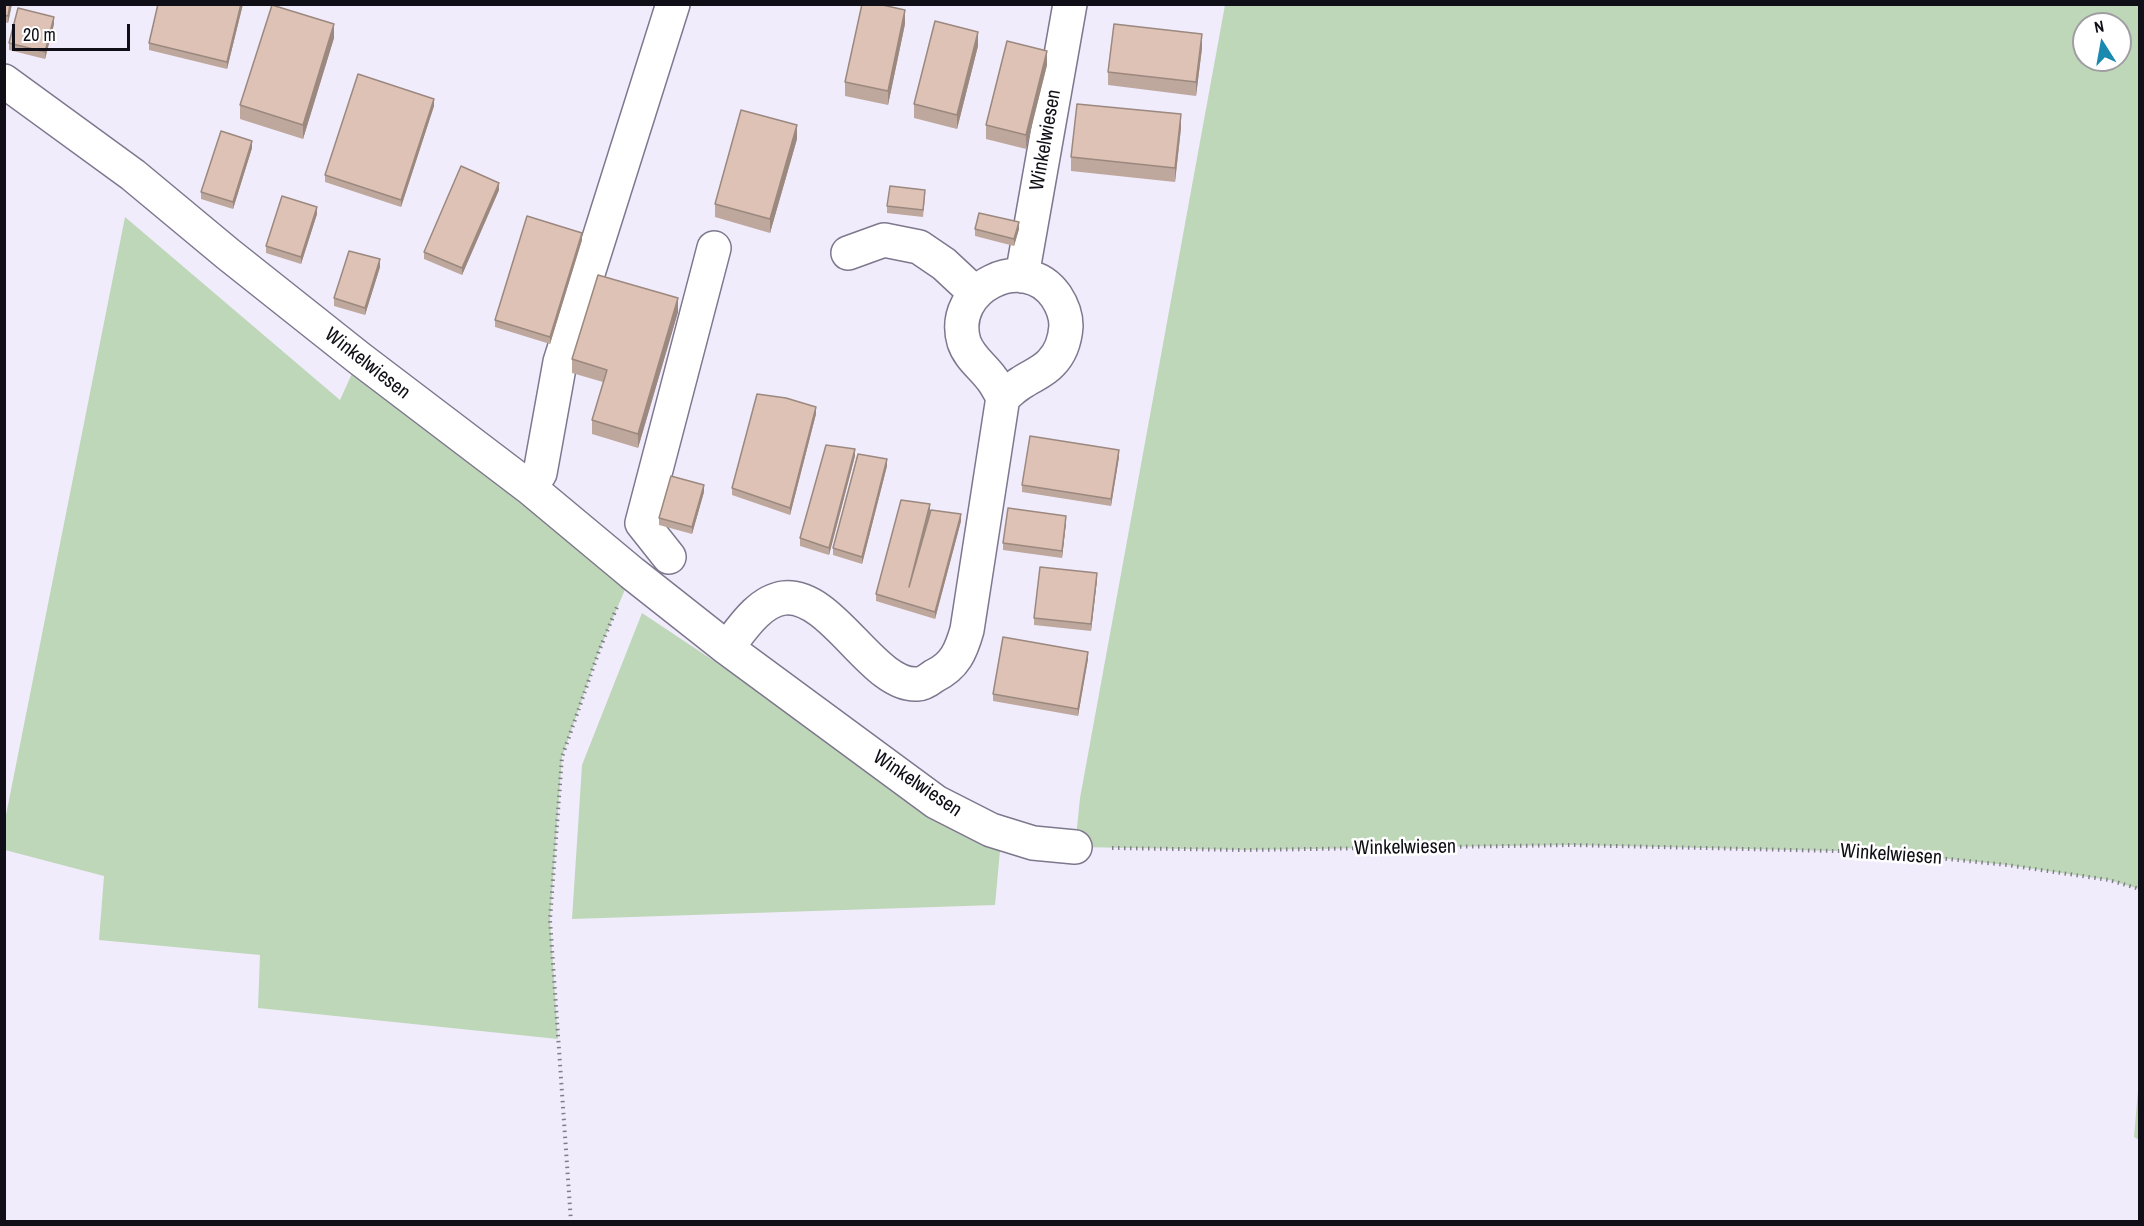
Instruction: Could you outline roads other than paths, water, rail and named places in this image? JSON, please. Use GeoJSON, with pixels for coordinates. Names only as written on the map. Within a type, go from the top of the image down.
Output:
{"type":"FeatureCollection","features":[{"type":"Feature","properties":{"kind":"street"},"geometry":{"type":"LineString","coordinates":[[530,488],[540,473],[560,362],[673,4]]}},
{"type":"Feature","properties":{"kind":"street","name":"Winkelwiesen"},"geometry":{"type":"LineString","coordinates":[[1022,276],[1070,4]]}},
{"type":"Feature","properties":{"kind":"street","name":"Winkelwiesen"},"geometry":{"type":"LineString","coordinates":[[4,81],[133,175],[358,358],[530,488],[727,648],[936,802],[991,830],[1034,843],[1076,847]]}},
{"type":"Feature","properties":{"kind":"street"},"geometry":{"type":"LineString","coordinates":[[848,253],[884,240],[919,247],[944,264],[974,292]]}},
{"type":"Feature","properties":{"kind":"street"},"geometry":{"type":"LineString","coordinates":[[669,557],[642,523],[714,248]]}},
{"type":"Feature","properties":{"kind":"street"},"geometry":{"type":"LineString","coordinates":[[727,648],[744,626],[767,604],[783,598],[799,599],[817,607],[893,679],[918,684],[940,673],[960,655],[967,630],[1003,398],[992,379],[970,355],[963,341],[962,321],[966,305],[974,292],[995,278],[1015,274],[1029,276],[1045,285],[1062,306],[1066,319],[1065,336],[1061,350],[1051,364],[1003,398]]}}]}
